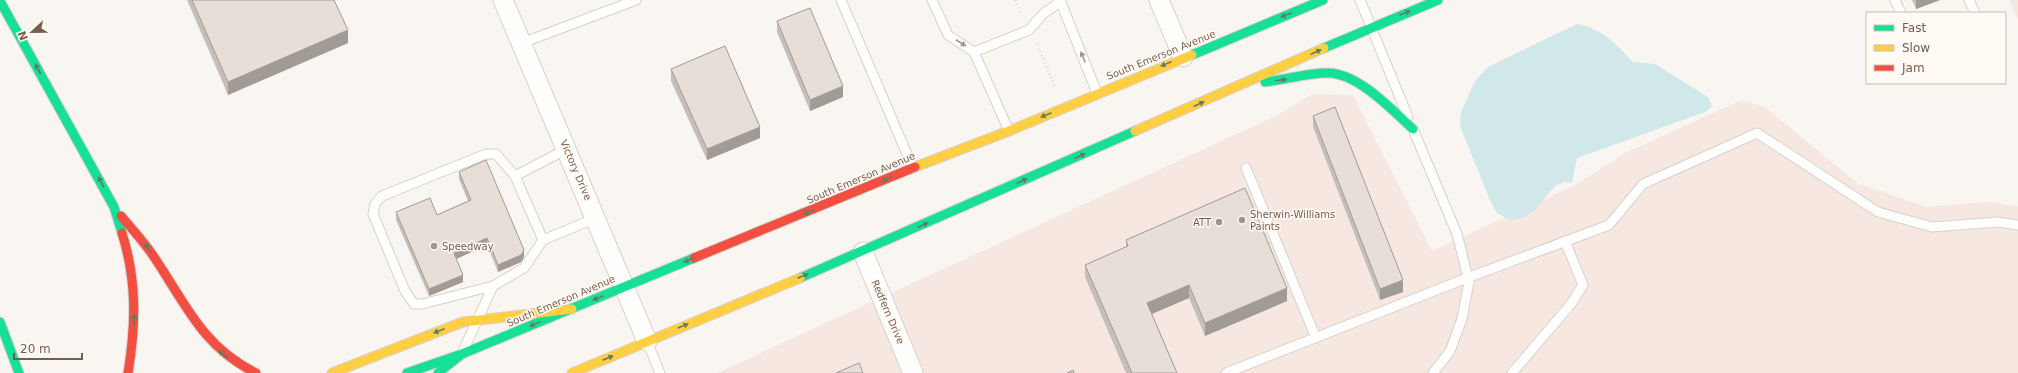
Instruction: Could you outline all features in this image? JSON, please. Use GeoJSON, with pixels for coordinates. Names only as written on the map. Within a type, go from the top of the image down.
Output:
{"type":"FeatureCollection","features":[{"type":"Feature","properties":{"kind":"main road","name":"South Emerson Avenue"},"geometry":{"type":"LineString","coordinates":[[407,373],[462,354],[913,168],[1009,131],[1322,0]]}},
{"type":"Feature","properties":{"kind":"main road"},"geometry":{"type":"LineString","coordinates":[[572,373],[863,252],[1371,27],[1438,0]]}},
{"type":"Feature","properties":{"kind":"main road"},"geometry":{"type":"LineString","coordinates":[[0,1],[114,207],[151,252],[212,344],[231,360],[256,373]]}},
{"type":"Feature","properties":{"kind":"main road"},"geometry":{"type":"LineString","coordinates":[[1242,85],[1330,73],[1350,79],[1372,93],[1413,129]]}},
{"type":"Feature","properties":{"kind":"main road"},"geometry":{"type":"LineString","coordinates":[[114,207],[128,252],[134,294],[134,336],[128,373]]}},
{"type":"Feature","properties":{"kind":"main road"},"geometry":{"type":"LineString","coordinates":[[332,373],[463,322],[572,309]]}},
{"type":"Feature","properties":{"kind":"main road"},"geometry":{"type":"LineString","coordinates":[[0,322],[18,373]]}},
{"type":"Feature","properties":{"kind":"main road"},"geometry":{"type":"LineString","coordinates":[[438,373],[462,354]]}},
{"type":"Feature","properties":{"kind":"street","name":"Victory Drive"},"geometry":{"type":"LineString","coordinates":[[503,0],[625,286],[647,342]]}},
{"type":"Feature","properties":{"kind":"street"},"geometry":{"type":"LineString","coordinates":[[1159,0],[1184,58]]}},
{"type":"Feature","properties":{"kind":"street","name":"Redfern Drive"},"geometry":{"type":"LineString","coordinates":[[863,252],[913,373]]}},
{"type":"Feature","properties":{"kind":"lane"},"geometry":{"type":"LineString","coordinates":[[522,43],[636,0]]}},
{"type":"Feature","properties":{"kind":"lane"},"geometry":{"type":"LineString","coordinates":[[841,0],[913,168]]}},
{"type":"Feature","properties":{"kind":"lane"},"geometry":{"type":"LineString","coordinates":[[932,0],[948,34],[974,52],[1009,131]]}},
{"type":"Feature","properties":{"kind":"lane"},"geometry":{"type":"LineString","coordinates":[[1360,0],[1457,234],[1469,282],[1462,319],[1450,351],[1434,373]]}},
{"type":"Feature","properties":{"kind":"lane"},"geometry":{"type":"LineString","coordinates":[[1895,0],[1900,12]]}},
{"type":"Feature","properties":{"kind":"lane"},"geometry":{"type":"LineString","coordinates":[[1969,0],[1975,12]]}},
{"type":"Feature","properties":{"kind":"lane"},"geometry":{"type":"LineString","coordinates":[[974,52],[1029,30],[1043,14],[1060,1],[1097,93]]}},
{"type":"Feature","properties":{"kind":"lane"},"geometry":{"type":"LineString","coordinates":[[1226,373],[1467,278],[1609,225],[1643,184],[1756,133],[1878,212],[1932,227],[1998,222],[2018,225]]}},
{"type":"Feature","properties":{"kind":"lane"},"geometry":{"type":"LineString","coordinates":[[515,176],[567,149]]}},
{"type":"Feature","properties":{"kind":"lane"},"geometry":{"type":"LineString","coordinates":[[543,240],[515,176],[496,154],[486,154],[382,196],[375,204],[373,214],[405,291],[414,304],[422,304],[493,286],[524,268],[543,240],[596,218]]}},
{"type":"Feature","properties":{"kind":"lane"},"geometry":{"type":"LineString","coordinates":[[1246,168],[1316,338]]}},
{"type":"Feature","properties":{"kind":"lane"},"geometry":{"type":"LineString","coordinates":[[1512,373],[1572,304],[1584,285],[1565,241]]}},
{"type":"Feature","properties":{"kind":"lane"},"geometry":{"type":"LineString","coordinates":[[462,354],[476,320],[493,286]]}},
{"type":"Feature","properties":{"kind":"lane"},"geometry":{"type":"LineString","coordinates":[[647,342],[660,373]]}},
{"type":"Feature","properties":{"kind":"shaded area"},"geometry":{"type":"Polygon","coordinates":[[[2009,0],[2018,0],[2018,20],[2009,0]]]}},
{"type":"Feature","properties":{"kind":"shaded area"},"geometry":{"type":"Polygon","coordinates":[[[1312,94],[1353,95],[1432,251],[1577,184],[1625,153],[1741,100],[1765,107],[1857,183],[1927,207],[1985,202],[2018,206],[2018,373],[717,373],[1278,115],[1312,94]]]}},
{"type":"Feature","properties":{"kind":"water"},"geometry":{"type":"Polygon","coordinates":[[[1577,24],[1595,30],[1608,38],[1633,62],[1655,64],[1708,97],[1712,107],[1705,112],[1577,158],[1572,183],[1564,182],[1555,186],[1533,212],[1522,218],[1509,220],[1496,212],[1490,200],[1460,126],[1461,112],[1475,81],[1488,67],[1577,24]]]}},
{"type":"Feature","properties":{"kind":"building"},"geometry":{"type":"Polygon","coordinates":[[[192,0],[334,0],[348,30],[228,82],[192,0]]]}},
{"type":"Feature","properties":{"kind":"building"},"geometry":{"type":"Polygon","coordinates":[[[810,8],[843,86],[810,100],[777,21],[810,8]]]}},
{"type":"Feature","properties":{"kind":"building"},"geometry":{"type":"Polygon","coordinates":[[[725,46],[760,127],[707,149],[671,69],[725,46]]]}},
{"type":"Feature","properties":{"kind":"building"},"geometry":{"type":"Polygon","coordinates":[[[1335,107],[1403,280],[1380,289],[1313,116],[1335,107]]]}},
{"type":"Feature","properties":{"kind":"building"},"geometry":{"type":"Polygon","coordinates":[[[486,160],[524,250],[521,255],[498,265],[487,238],[454,253],[463,275],[429,289],[396,212],[430,198],[437,215],[471,200],[459,172],[486,160]]]}},
{"type":"Feature","properties":{"kind":"building"},"geometry":{"type":"Polygon","coordinates":[[[1245,188],[1287,288],[1205,323],[1189,285],[1147,303],[1177,373],[1132,373],[1085,265],[1128,246],[1126,240],[1245,188]]]}},
{"type":"Feature","properties":{"kind":"building"},"geometry":{"type":"Polygon","coordinates":[[[859,363],[863,373],[836,373],[859,363]]]}},
{"type":"Feature","properties":{"kind":"building"},"geometry":{"type":"Polygon","coordinates":[[[1073,370],[1074,373],[1067,373],[1073,370]]]}},
{"type":"Feature","properties":{"kind":"traffic: fast"},"geometry":{"type":"LineString","coordinates":[[1192,55],[1323,0]]}},
{"type":"Feature","properties":{"kind":"traffic: fast"},"geometry":{"type":"LineString","coordinates":[[1324,48],[1438,0]]}},
{"type":"Feature","properties":{"kind":"traffic: fast"},"geometry":{"type":"LineString","coordinates":[[0,1],[114,207],[122,233]]}},
{"type":"Feature","properties":{"kind":"traffic: fast"},"geometry":{"type":"LineString","coordinates":[[1265,82],[1322,73],[1340,75],[1363,86],[1374,94],[1413,129]]}},
{"type":"Feature","properties":{"kind":"traffic: fast"},"geometry":{"type":"LineString","coordinates":[[800,278],[1135,131]]}},
{"type":"Feature","properties":{"kind":"traffic: fast"},"geometry":{"type":"LineString","coordinates":[[407,373],[462,354],[694,258]]}},
{"type":"Feature","properties":{"kind":"traffic: fast"},"geometry":{"type":"LineString","coordinates":[[0,322],[19,373]]}},
{"type":"Feature","properties":{"kind":"traffic: fast"},"geometry":{"type":"LineString","coordinates":[[438,373],[462,354]]}},
{"type":"Feature","properties":{"kind":"traffic: slow"},"geometry":{"type":"LineString","coordinates":[[1135,131],[1324,48]]}},
{"type":"Feature","properties":{"kind":"traffic: slow"},"geometry":{"type":"LineString","coordinates":[[915,167],[1009,131],[1192,55]]}},
{"type":"Feature","properties":{"kind":"traffic: slow"},"geometry":{"type":"LineString","coordinates":[[572,373],[800,278]]}},
{"type":"Feature","properties":{"kind":"traffic: slow"},"geometry":{"type":"LineString","coordinates":[[332,373],[463,322],[572,309]]}},
{"type":"Feature","properties":{"kind":"traffic: jam"},"geometry":{"type":"LineString","coordinates":[[694,258],[915,167]]}},
{"type":"Feature","properties":{"kind":"traffic: jam"},"geometry":{"type":"LineString","coordinates":[[121,216],[149,249],[185,306],[208,336],[221,350],[237,362],[256,373]]}},
{"type":"Feature","properties":{"kind":"traffic: jam"},"geometry":{"type":"LineString","coordinates":[[122,233],[133,285],[134,303],[133,337],[128,373]]}},
{"type":"Feature","properties":{"kind":"place","name":"Sherwin-Williams Paints"},"geometry":{"type":"Point","coordinates":[1242,220]}},
{"type":"Feature","properties":{"kind":"place","name":"ATT"},"geometry":{"type":"Point","coordinates":[1219,222]}},
{"type":"Feature","properties":{"kind":"place","name":"Speedway"},"geometry":{"type":"Point","coordinates":[434,246]}}]}
